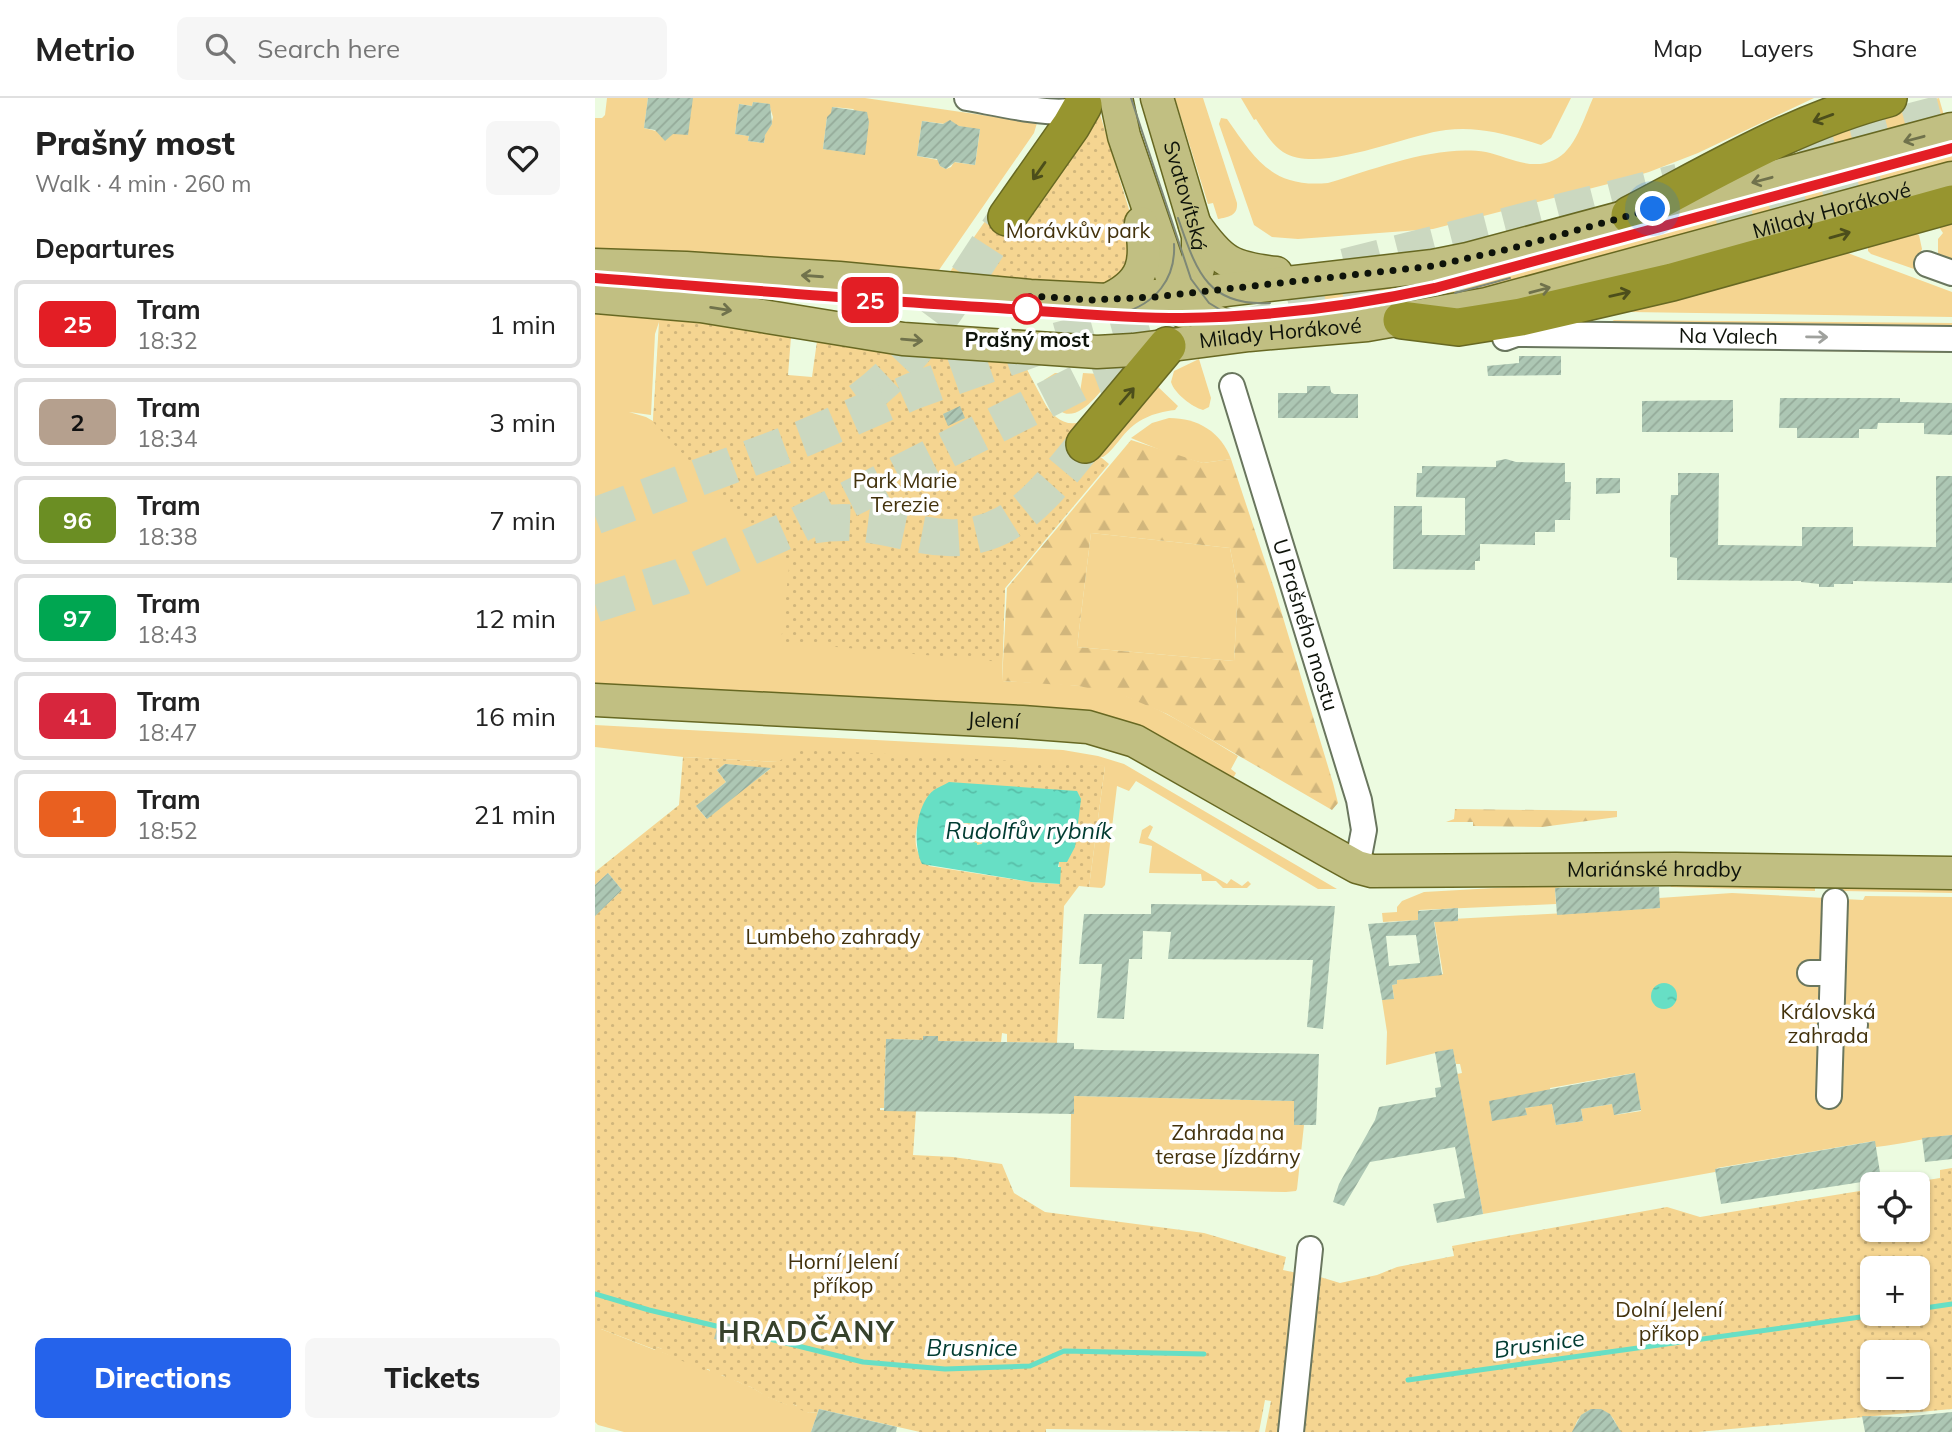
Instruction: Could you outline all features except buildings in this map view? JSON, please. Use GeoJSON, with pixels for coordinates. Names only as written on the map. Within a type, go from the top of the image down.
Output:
{"type":"FeatureCollection","features":[{"type":"Feature","properties":{"kind":"highway"},"geometry":{"type":"LineString","coordinates":[[1630,215],[1779,137],[1840,112],[1888,98]]}},
{"type":"Feature","properties":{"kind":"highway"},"geometry":{"type":"LineString","coordinates":[[1007,217],[1071,126],[1095,100]]}},
{"type":"Feature","properties":{"kind":"highway"},"geometry":{"type":"LineString","coordinates":[[1402,320],[1458,327],[1521,317],[1672,282],[1952,204]]}},
{"type":"Feature","properties":{"kind":"highway"},"geometry":{"type":"LineString","coordinates":[[1085,444],[1167,346]]}},
{"type":"Feature","properties":{"kind":"main road","name":"Svatovítská"},"geometry":{"type":"LineString","coordinates":[[1157,98],[1195,225],[1199,261],[1187,297]]}},
{"type":"Feature","properties":{"kind":"main road","name":"Svatovítská"},"geometry":{"type":"LineString","coordinates":[[1095,100],[1124,136],[1165,261],[1187,297]]}},
{"type":"Feature","properties":{"kind":"main road"},"geometry":{"type":"LineString","coordinates":[[595,265],[811,276],[1030,296],[1107,300],[1187,297],[1433,266],[1468,259],[1952,129]]}},
{"type":"Feature","properties":{"kind":"main road"},"geometry":{"type":"LineString","coordinates":[[1107,300],[1117,296],[1137,278],[1145,255],[1124,136]]}},
{"type":"Feature","properties":{"kind":"main road","name":"Milady Horákové"},"geometry":{"type":"LineString","coordinates":[[595,297],[701,306],[917,340],[1069,351],[1125,351],[1402,320],[1487,304],[1952,178]]}},
{"type":"Feature","properties":{"kind":"main road"},"geometry":{"type":"LineString","coordinates":[[1195,225],[1214,248],[1236,267],[1333,278]]}},
{"type":"Feature","properties":{"kind":"main road"},"geometry":{"type":"LineString","coordinates":[[1187,297],[1196,311],[1221,324],[1271,333]]}},
{"type":"Feature","properties":{"kind":"main road"},"geometry":{"type":"LineString","coordinates":[[1167,346],[1187,297]]}},
{"type":"Feature","properties":{"kind":"main road","name":"Jelení"},"geometry":{"type":"LineString","coordinates":[[595,700],[1036,723],[1099,729],[1135,741],[1164,755],[1357,867]]}},
{"type":"Feature","properties":{"kind":"main road","name":"Mariánské hradby"},"geometry":{"type":"LineString","coordinates":[[1357,867],[1381,872],[1676,869],[1952,873]]}},
{"type":"Feature","properties":{"kind":"street"},"geometry":{"type":"LineString","coordinates":[[967,98],[1058,112],[1071,111],[1095,100]]}},
{"type":"Feature","properties":{"kind":"street"},"geometry":{"type":"LineString","coordinates":[[1927,264],[1952,273]]}},
{"type":"Feature","properties":{"kind":"street","name":"Na Valech"},"geometry":{"type":"LineString","coordinates":[[1505,338],[1516,334],[1952,339]]}},
{"type":"Feature","properties":{"kind":"street","name":"U Prašného mostu"},"geometry":{"type":"LineString","coordinates":[[1232,386],[1363,814],[1363,835],[1357,867]]}},
{"type":"Feature","properties":{"kind":"street"},"geometry":{"type":"LineString","coordinates":[[1829,1096],[1819,1050],[1843,1025],[1821,973],[1835,901]]}},
{"type":"Feature","properties":{"kind":"street"},"geometry":{"type":"LineString","coordinates":[[1291,1432],[1310,1249]]}},
{"type":"Feature","properties":{"kind":"green space"},"geometry":{"type":"Polygon","coordinates":[[[607,98],[648,98],[644,128],[660,132],[693,98],[865,98],[1037,123],[1034,133],[939,270],[595,248],[595,118],[605,115],[607,98]],[[753,102],[752,106],[739,104],[735,134],[749,136],[748,141],[764,143],[766,127],[771,126],[773,117],[769,104],[753,102]],[[833,107],[831,116],[827,117],[823,149],[864,154],[868,121],[853,109],[833,107]],[[922,121],[917,156],[938,160],[940,166],[946,169],[954,162],[975,165],[980,130],[957,126],[951,121],[945,124],[922,121]]]}},
{"type":"Feature","properties":{"kind":"green space"},"geometry":{"type":"Polygon","coordinates":[[[1175,98],[1203,98],[1237,203],[1236,211],[1232,215],[1218,219],[1213,203],[1208,204],[1175,98]]]}},
{"type":"Feature","properties":{"kind":"green space"},"geometry":{"type":"Polygon","coordinates":[[[1241,98],[1571,98],[1551,138],[1541,145],[1494,132],[1459,129],[1428,133],[1362,152],[1318,159],[1299,158],[1279,149],[1256,119],[1254,120],[1241,98]]]}},
{"type":"Feature","properties":{"kind":"green space"},"geometry":{"type":"Polygon","coordinates":[[[1593,98],[1814,98],[1698,153],[1612,183],[1433,229],[1298,239],[1272,237],[1254,225],[1219,124],[1221,118],[1227,119],[1257,159],[1279,176],[1293,181],[1328,183],[1406,159],[1467,150],[1486,152],[1528,164],[1545,163],[1561,156],[1568,149],[1593,98]]]}},
{"type":"Feature","properties":{"kind":"green space"},"geometry":{"type":"Polygon","coordinates":[[[1939,98],[1945,119],[1816,153],[1811,136],[1854,120],[1939,98]]]}},
{"type":"Feature","properties":{"kind":"green space","name":"Morávkův park"},"geometry":{"type":"Polygon","coordinates":[[[1096,101],[1134,226],[1133,264],[1112,281],[1104,283],[1047,281],[1041,285],[945,279],[1042,139],[1051,118],[1096,101]]]}},
{"type":"Feature","properties":{"kind":"green space"},"geometry":{"type":"Polygon","coordinates":[[[1952,138],[1952,169],[1484,295],[1301,323],[1298,290],[1952,138]]]}},
{"type":"Feature","properties":{"kind":"green space"},"geometry":{"type":"Polygon","coordinates":[[[1952,223],[1952,259],[1938,254],[1938,239],[1943,233],[1939,227],[1952,223]]]}},
{"type":"Feature","properties":{"kind":"green space"},"geometry":{"type":"Polygon","coordinates":[[[1914,233],[1919,235],[1922,249],[1914,269],[1868,251],[1868,247],[1914,233]]]}},
{"type":"Feature","properties":{"kind":"green space"},"geometry":{"type":"Polygon","coordinates":[[[1845,252],[1952,292],[1952,317],[1630,312],[1630,310],[1845,252]]]}},
{"type":"Feature","properties":{"kind":"green space"},"geometry":{"type":"Polygon","coordinates":[[[595,314],[666,318],[1042,544],[1005,588],[1002,681],[1096,688],[1126,696],[1176,719],[1238,756],[1231,769],[1236,773],[1231,782],[1160,740],[595,687],[595,314]],[[659,322],[655,334],[651,415],[629,412],[653,421],[659,322]]]}},
{"type":"Feature","properties":{"kind":"green space","name":"Park Marie Terezie"},"geometry":{"type":"Polygon","coordinates":[[[660,318],[716,324],[791,337],[788,375],[812,377],[817,341],[923,356],[1024,364],[1051,415],[1109,464],[1005,588],[1002,662],[781,642],[789,567],[653,422],[660,318]]]}},
{"type":"Feature","properties":{"kind":"green space"},"geometry":{"type":"Polygon","coordinates":[[[1611,322],[1952,323],[1952,332],[1611,329],[1611,322]]]}},
{"type":"Feature","properties":{"kind":"green space"},"geometry":{"type":"Polygon","coordinates":[[[1611,342],[1952,346],[1952,353],[1611,348],[1611,342]]]}},
{"type":"Feature","properties":{"kind":"green space"},"geometry":{"type":"Polygon","coordinates":[[[1199,359],[1211,398],[1209,407],[1203,410],[1184,399],[1171,382],[1174,371],[1199,359]]]}},
{"type":"Feature","properties":{"kind":"green space"},"geometry":{"type":"Polygon","coordinates":[[[1007,362],[1024,364],[1052,413],[1070,423],[1081,422],[1155,384],[1178,406],[1175,410],[1139,421],[1103,457],[1023,450],[1007,362]]]}},
{"type":"Feature","properties":{"kind":"green space"},"geometry":{"type":"Polygon","coordinates":[[[1059,373],[1060,391],[1071,396],[1080,392],[1083,373],[1114,375],[1090,403],[1074,413],[1066,414],[1059,410],[1052,400],[1044,380],[1059,373]]]}},
{"type":"Feature","properties":{"kind":"green space"},"geometry":{"type":"Polygon","coordinates":[[[1169,418],[1190,421],[1207,428],[1221,441],[1231,459],[1203,463],[1170,454],[1131,438],[1152,423],[1169,418]]]}},
{"type":"Feature","properties":{"kind":"green space"},"geometry":{"type":"Polygon","coordinates":[[[1131,440],[1203,463],[1231,459],[1275,591],[1338,803],[1332,810],[1167,714],[1127,697],[1079,686],[1002,681],[1007,588],[1131,440]],[[1091,533],[1077,647],[1234,661],[1238,589],[1230,548],[1091,533]]]}},
{"type":"Feature","properties":{"kind":"green space"},"geometry":{"type":"Polygon","coordinates":[[[1091,533],[1230,548],[1238,589],[1234,661],[1077,647],[1091,533]]]}},
{"type":"Feature","properties":{"kind":"green space"},"geometry":{"type":"Polygon","coordinates":[[[595,725],[1063,750],[1098,756],[1124,764],[1337,889],[1318,889],[1136,781],[1129,791],[1117,786],[1105,885],[1102,888],[1089,887],[1105,766],[778,762],[683,757],[595,747],[595,725]]]}},
{"type":"Feature","properties":{"kind":"green space"},"geometry":{"type":"Polygon","coordinates":[[[796,749],[1105,766],[1089,887],[1079,886],[1064,906],[1057,1043],[1007,1042],[1007,1034],[1002,1033],[1001,1042],[938,1041],[938,1036],[923,1036],[923,1040],[886,1039],[884,1108],[880,1110],[916,1111],[913,1155],[1002,1164],[1014,1193],[1045,1212],[1204,1233],[1286,1257],[1283,1270],[1297,1273],[1280,1432],[1265,1432],[1271,1401],[1265,1400],[1259,1432],[1046,1429],[1046,1432],[920,1432],[819,1409],[818,1412],[809,1413],[793,1404],[792,1407],[749,1386],[748,1388],[724,1378],[725,1376],[720,1377],[710,1373],[710,1370],[706,1371],[661,1352],[662,1349],[657,1347],[656,1350],[601,1327],[595,1327],[595,916],[622,890],[608,873],[595,885],[595,872],[679,805],[683,757],[778,762],[796,749]],[[725,764],[717,770],[726,782],[696,806],[706,818],[770,769],[725,764]],[[933,791],[922,812],[916,837],[918,852],[929,866],[1060,884],[1059,862],[933,791]]]}},
{"type":"Feature","properties":{"kind":"green space"},"geometry":{"type":"Polygon","coordinates":[[[1455,809],[1617,811],[1617,817],[1542,827],[1473,826],[1473,822],[1446,822],[1454,819],[1455,809]]]}},
{"type":"Feature","properties":{"kind":"green space"},"geometry":{"type":"Polygon","coordinates":[[[958,823],[980,826],[985,832],[982,844],[976,845],[958,839],[957,843],[954,842],[952,831],[958,823]]]}},
{"type":"Feature","properties":{"kind":"green space"},"geometry":{"type":"Polygon","coordinates":[[[1150,825],[1153,827],[1148,838],[1227,884],[1231,879],[1242,886],[1248,881],[1251,884],[1247,888],[1223,888],[1216,881],[1202,881],[1201,874],[1149,873],[1152,846],[1139,843],[1142,830],[1150,825]]]}},
{"type":"Feature","properties":{"kind":"green space"},"geometry":{"type":"Polygon","coordinates":[[[1668,883],[1815,886],[1815,891],[1671,887],[1668,883]]]}},
{"type":"Feature","properties":{"kind":"green space"},"geometry":{"type":"Polygon","coordinates":[[[1563,884],[1563,887],[1555,888],[1556,904],[1419,910],[1418,920],[1383,922],[1382,913],[1397,912],[1402,901],[1424,892],[1563,884]]]}},
{"type":"Feature","properties":{"kind":"green space"},"geometry":{"type":"Polygon","coordinates":[[[1843,886],[1952,887],[1952,893],[1843,891],[1843,886]]]}},
{"type":"Feature","properties":{"kind":"green space","name":"Královská zahrada"},"geometry":{"type":"Polygon","coordinates":[[[1732,893],[1863,900],[1865,896],[1952,897],[1952,1135],[1876,1147],[1874,1141],[1717,1168],[1715,1172],[1483,1214],[1457,1074],[1462,1073],[1460,1064],[1456,1064],[1452,1049],[1386,1065],[1387,1032],[1382,1000],[1394,998],[1392,985],[1397,984],[1397,980],[1443,974],[1434,920],[1659,908],[1659,898],[1732,893]],[[1634,1073],[1489,1102],[1526,1114],[1525,1108],[1552,1104],[1556,1125],[1583,1121],[1581,1109],[1612,1104],[1615,1115],[1641,1111],[1634,1073]]]}},
{"type":"Feature","properties":{"kind":"green space","name":"Zahrada na terase Jízdárny"},"geometry":{"type":"Polygon","coordinates":[[[1074,1096],[1294,1101],[1304,1125],[1297,1189],[1286,1192],[1070,1187],[1071,1114],[1074,1114],[1074,1096]]]}},
{"type":"Feature","properties":{"kind":"green space","name":"Dolní Jelení příkop"},"geometry":{"type":"Polygon","coordinates":[[[1952,1168],[1952,1409],[1698,1432],[1618,1432],[1610,1415],[1596,1410],[1582,1415],[1574,1432],[1302,1432],[1317,1276],[1340,1283],[1377,1275],[1397,1267],[1454,1256],[1452,1246],[1667,1207],[1700,1217],[1860,1191],[1860,1242],[1930,1242],[1930,1180],[1940,1178],[1940,1170],[1952,1168]]]}},
{"type":"Feature","properties":{"kind":"green space"},"geometry":{"type":"Polygon","coordinates":[[[595,1327],[655,1350],[657,1347],[662,1349],[662,1352],[763,1394],[769,1394],[768,1397],[788,1405],[793,1404],[809,1413],[818,1412],[811,1432],[624,1432],[598,1425],[595,1422],[595,1327]]]}},
{"type":"Feature","properties":{"kind":"water","name":"Rudolfův rybník"},"geometry":{"type":"Polygon","coordinates":[[[949,782],[1077,791],[1081,799],[1075,847],[1067,862],[1059,862],[1060,884],[1031,882],[922,864],[917,846],[920,814],[928,796],[949,782]],[[958,823],[952,831],[956,837],[954,842],[957,843],[959,838],[977,845],[982,844],[985,832],[980,826],[958,823]]]}},
{"type":"Feature","properties":{"kind":"water"},"geometry":{"type":"Polygon","coordinates":[[[1664,983],[1673,987],[1677,996],[1673,1005],[1664,1009],[1655,1005],[1651,996],[1655,987],[1664,983]]]}},
{"type":"Feature","properties":{"kind":"waterway","name":"Brusnice"},"geometry":{"type":"LineString","coordinates":[[595,1294],[716,1326]]}},
{"type":"Feature","properties":{"kind":"waterway","name":"Brusnice"},"geometry":{"type":"LineString","coordinates":[[1930,1307],[1952,1304]]}},
{"type":"Feature","properties":{"kind":"waterway","name":"Brusnice"},"geometry":{"type":"LineString","coordinates":[[1408,1380],[1860,1317]]}},
{"type":"Feature","properties":{"kind":"waterway","name":"Brusnice"},"geometry":{"type":"LineString","coordinates":[[741,1332],[863,1362],[945,1369],[1030,1366],[1064,1351],[1204,1354]]}},
{"type":"Feature","properties":{"kind":"tunnel"},"geometry":{"type":"LineString","coordinates":[[1745,164],[1952,111]]}},
{"type":"Feature","properties":{"kind":"tunnel"},"geometry":{"type":"LineString","coordinates":[[1713,209],[1877,165]]}},
{"type":"Feature","properties":{"kind":"tunnel"},"geometry":{"type":"LineString","coordinates":[[1345,267],[1679,182]]}},
{"type":"Feature","properties":{"kind":"tunnel"},"geometry":{"type":"LineString","coordinates":[[860,401],[904,362],[923,339],[1007,217]]}},
{"type":"Feature","properties":{"kind":"tunnel"},"geometry":{"type":"LineString","coordinates":[[1238,329],[1460,272]]}},
{"type":"Feature","properties":{"kind":"tunnel"},"geometry":{"type":"LineString","coordinates":[[595,516],[802,439],[913,391],[1043,345],[1210,299]]}},
{"type":"Feature","properties":{"kind":"tunnel"},"geometry":{"type":"LineString","coordinates":[[595,604],[681,577],[788,530],[1081,382],[1169,349]]}},
{"type":"Feature","properties":{"kind":"tunnel"},"geometry":{"type":"LineString","coordinates":[[813,525],[843,522],[952,538],[977,535],[1018,516],[1052,484],[1085,444]]}},
{"type":"Feature","properties":{"kind":"tram line"},"geometry":{"type":"LineString","coordinates":[[1131,98],[1191,279],[1209,303],[1229,315]]}},
{"type":"Feature","properties":{"kind":"tram line"},"geometry":{"type":"LineString","coordinates":[[1069,313],[1164,316],[1259,313],[1400,295],[1447,285],[1952,148]]}},
{"type":"Feature","properties":{"kind":"tram line","name":"25"},"geometry":{"type":"LineString","coordinates":[[595,278],[862,300],[1141,317],[1231,316],[1369,300],[1435,288],[1952,148]]}},
{"type":"Feature","properties":{"kind":"tram line"},"geometry":{"type":"LineString","coordinates":[[1178,218],[1191,253],[1207,281],[1231,299],[1248,303],[1270,303]]}},
{"type":"Feature","properties":{"kind":"tram line"},"geometry":{"type":"LineString","coordinates":[[1122,313],[1144,303],[1161,288],[1171,268],[1174,244]]}},
{"type":"Feature","properties":{"kind":"tram line"},"geometry":{"type":"LineString","coordinates":[[1455,293],[1510,278]]}},
{"type":"Feature","properties":{"kind":"place","name":"Prašný most"},"geometry":{"type":"Point","coordinates":[1027,309]}},
{"type":"Feature","properties":{"kind":"district","name":"HRADČANY"},"geometry":{"type":"Point","coordinates":[807,1332]}},
{"type":"Feature","properties":{"kind":"route"},"geometry":{"type":"LineString","coordinates":[[1027,309],[1030,296],[1091,300],[1154,297],[1433,266],[1509,249],[1653,209]]}},
{"type":"Feature","properties":{"kind":"park label","name":"Lumbeho zahrady"},"geometry":{"type":"Point","coordinates":[833,937]}},
{"type":"Feature","properties":{"kind":"park label","name":"Horní Jelení příkop"},"geometry":{"type":"Point","coordinates":[843,1274]}}]}
